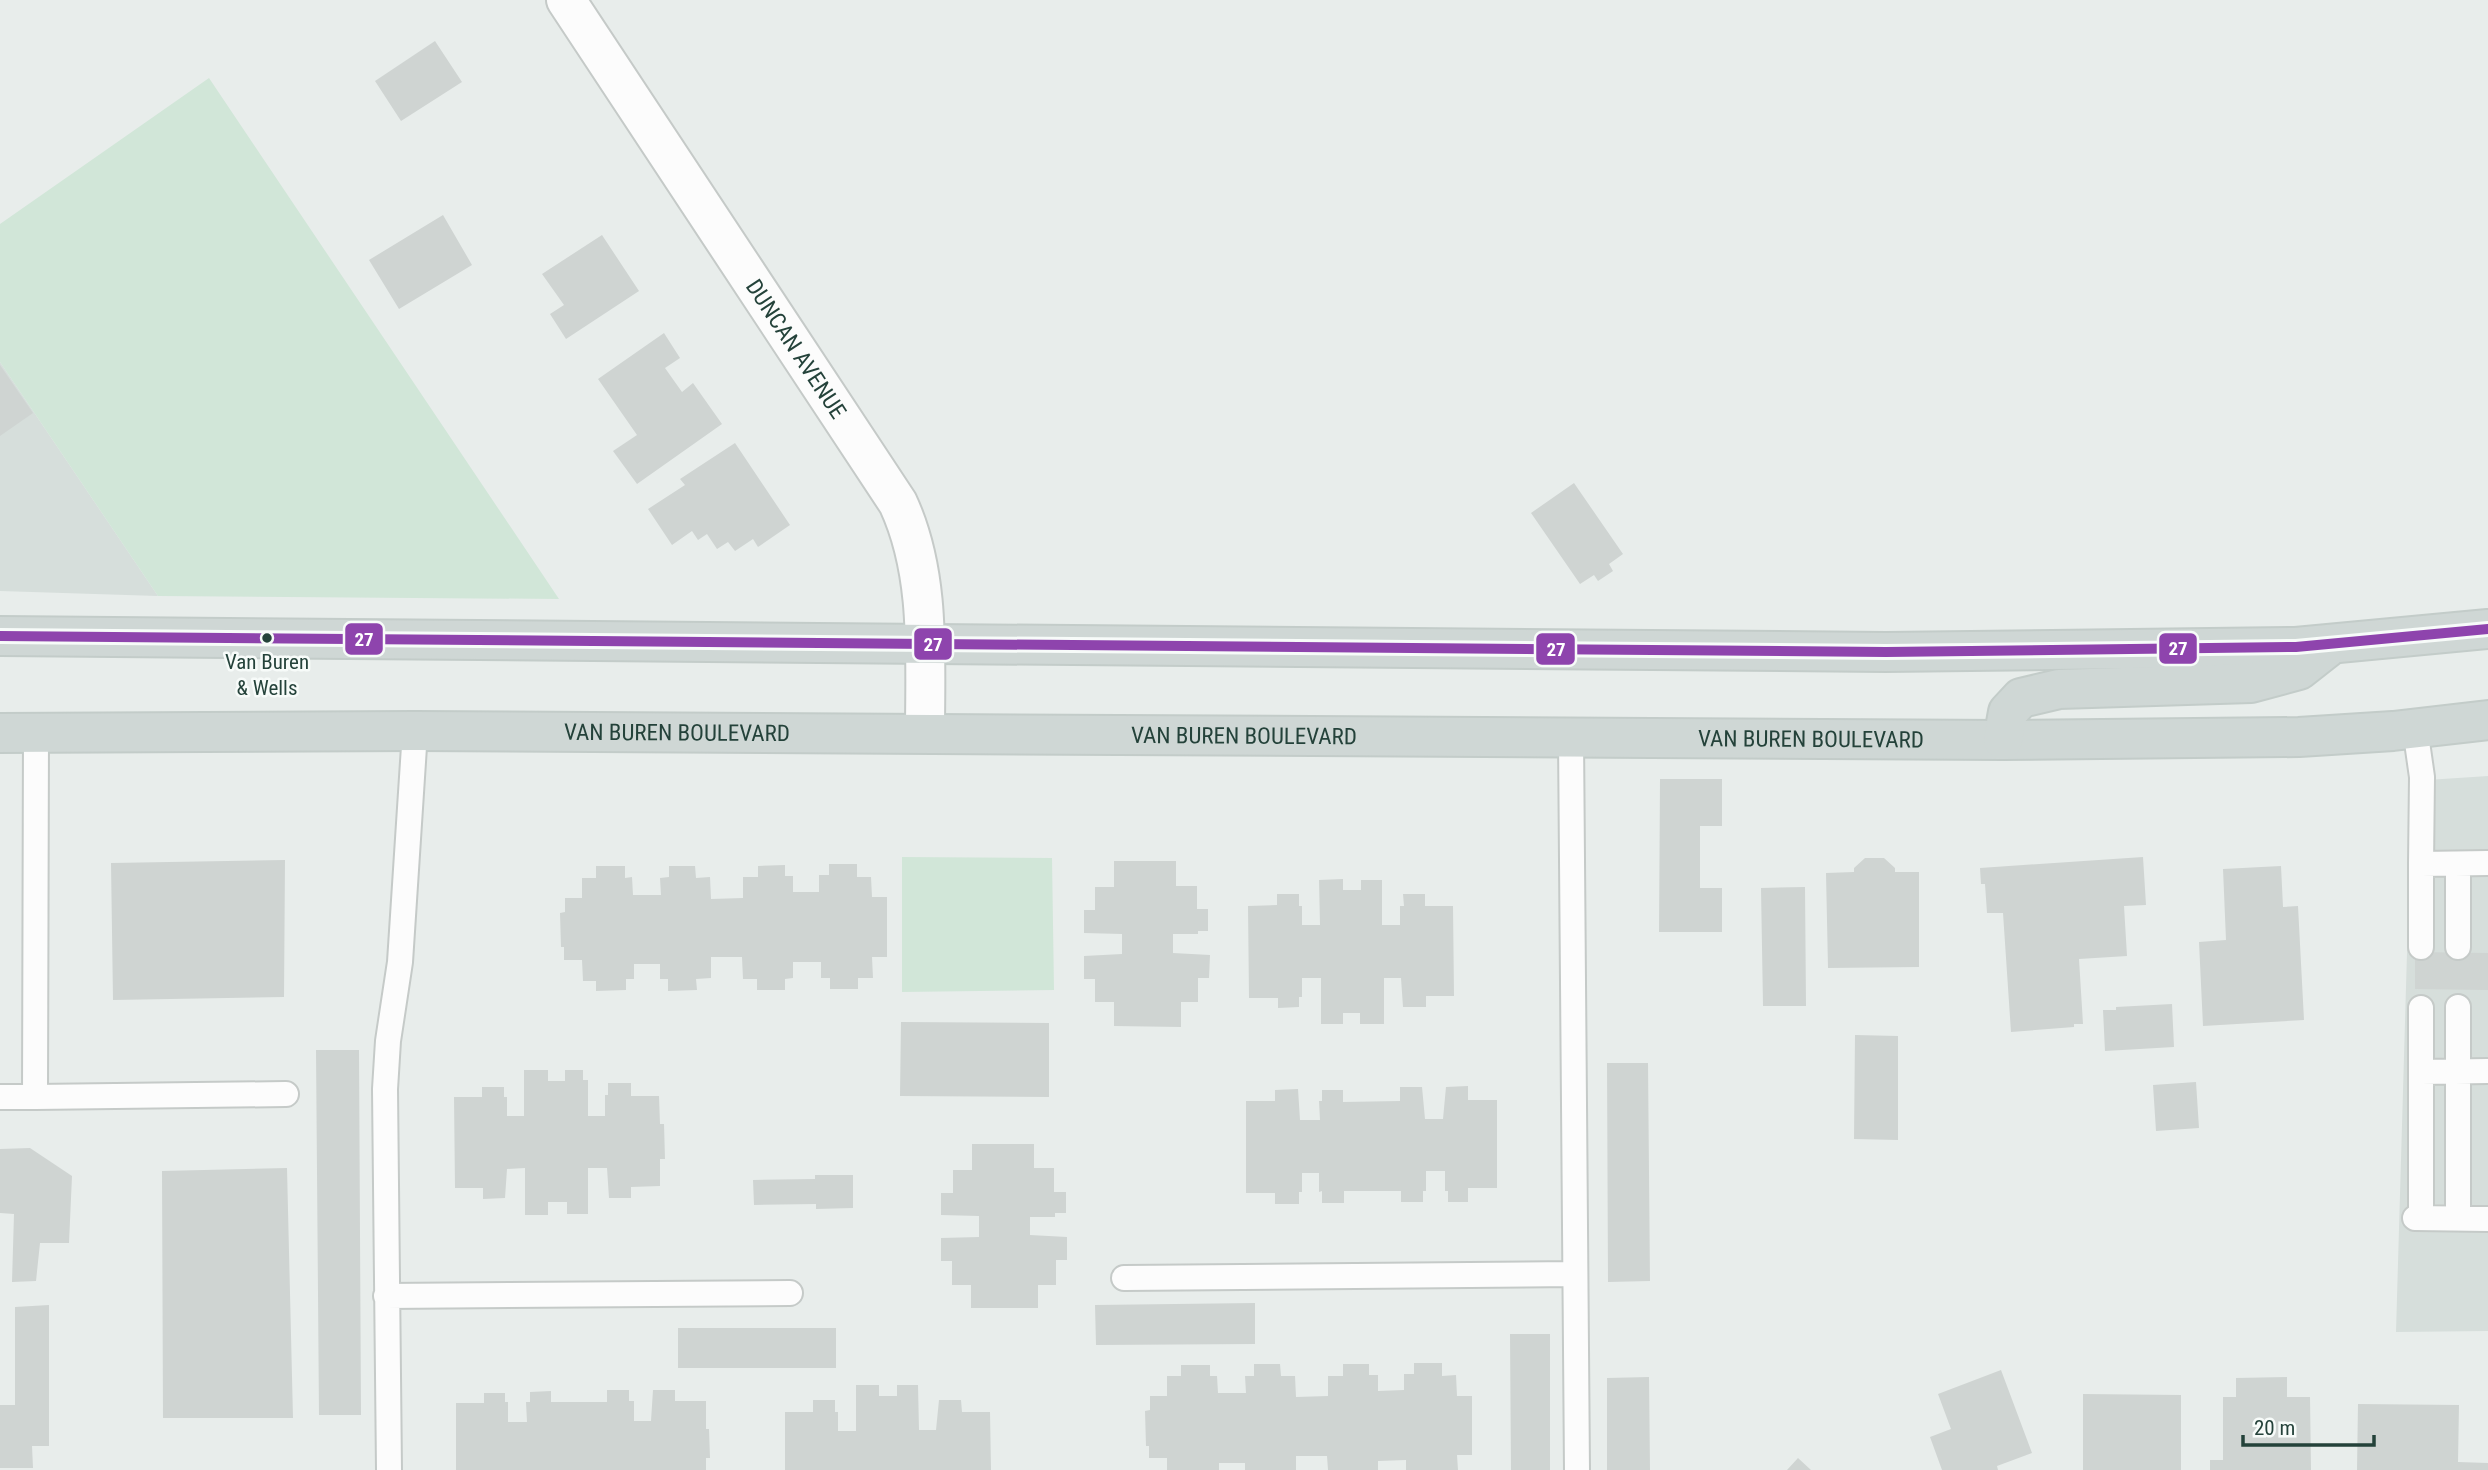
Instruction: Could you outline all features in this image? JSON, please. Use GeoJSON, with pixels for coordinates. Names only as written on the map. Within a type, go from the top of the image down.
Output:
{"type":"FeatureCollection","features":[{"type":"Feature","properties":{"kind":"main road"},"geometry":{"type":"LineString","coordinates":[[0,636],[1886,652],[2296,648],[2488,629]]}},
{"type":"Feature","properties":{"kind":"main road"},"geometry":{"type":"LineString","coordinates":[[2003,740],[2008,712],[2021,698],[2059,689],[2251,683],[2299,670],[2331,644]]}},
{"type":"Feature","properties":{"kind":"main road","name":"VAN BUREN BOULEVARD"},"geometry":{"type":"LineString","coordinates":[[18,733],[415,731],[2003,740],[2299,737],[2488,720]]}},
{"type":"Feature","properties":{"kind":"street","name":"DUNCAN AVENUE"},"geometry":{"type":"LineString","coordinates":[[566,0],[898,503],[909,527],[917,556],[925,644],[925,733]]}},
{"type":"Feature","properties":{"kind":"lane"},"geometry":{"type":"LineString","coordinates":[[2414,728],[2422,777],[2421,947]]}},
{"type":"Feature","properties":{"kind":"lane"},"geometry":{"type":"LineString","coordinates":[[389,1470],[385,1089],[388,1041],[400,962],[415,731]]}},
{"type":"Feature","properties":{"kind":"lane"},"geometry":{"type":"LineString","coordinates":[[18,733],[35,1097]]}},
{"type":"Feature","properties":{"kind":"lane"},"geometry":{"type":"LineString","coordinates":[[1571,738],[1577,1470]]}},
{"type":"Feature","properties":{"kind":"lane"},"geometry":{"type":"LineString","coordinates":[[2421,864],[2488,863]]}},
{"type":"Feature","properties":{"kind":"lane"},"geometry":{"type":"LineString","coordinates":[[2458,864],[2458,947]]}},
{"type":"Feature","properties":{"kind":"lane"},"geometry":{"type":"LineString","coordinates":[[2458,1007],[2458,1218]]}},
{"type":"Feature","properties":{"kind":"lane"},"geometry":{"type":"LineString","coordinates":[[2421,1008],[2418,1218],[2488,1219]]}},
{"type":"Feature","properties":{"kind":"lane"},"geometry":{"type":"LineString","coordinates":[[2421,1072],[2488,1071]]}},
{"type":"Feature","properties":{"kind":"lane"},"geometry":{"type":"LineString","coordinates":[[0,1097],[286,1094]]}},
{"type":"Feature","properties":{"kind":"lane"},"geometry":{"type":"LineString","coordinates":[[1124,1278],[1575,1274]]}},
{"type":"Feature","properties":{"kind":"lane"},"geometry":{"type":"LineString","coordinates":[[386,1296],[790,1293]]}},
{"type":"Feature","properties":{"kind":"shaded area"},"geometry":{"type":"Polygon","coordinates":[[[0,362],[158,596],[0,591],[0,362]]]}},
{"type":"Feature","properties":{"kind":"shaded area"},"geometry":{"type":"Polygon","coordinates":[[[2488,776],[2488,1331],[2396,1332],[2412,781],[2488,776]]]}},
{"type":"Feature","properties":{"kind":"green space"},"geometry":{"type":"Polygon","coordinates":[[[209,78],[559,599],[158,596],[0,362],[0,224],[209,78]]]}},
{"type":"Feature","properties":{"kind":"green space"},"geometry":{"type":"Polygon","coordinates":[[[902,857],[1052,858],[1054,990],[902,992],[902,857]]]}},
{"type":"Feature","properties":{"kind":"building"},"geometry":{"type":"Polygon","coordinates":[[[435,41],[462,82],[401,121],[375,81],[435,41]]]}},
{"type":"Feature","properties":{"kind":"building"},"geometry":{"type":"Polygon","coordinates":[[[443,215],[472,265],[399,309],[369,260],[443,215]]]}},
{"type":"Feature","properties":{"kind":"building"},"geometry":{"type":"Polygon","coordinates":[[[602,235],[639,291],[566,339],[550,314],[564,305],[542,274],[602,235]]]}},
{"type":"Feature","properties":{"kind":"building"},"geometry":{"type":"Polygon","coordinates":[[[664,333],[680,358],[665,368],[682,392],[693,383],[722,424],[637,484],[613,451],[637,435],[598,379],[664,333]]]}},
{"type":"Feature","properties":{"kind":"building"},"geometry":{"type":"Polygon","coordinates":[[[0,365],[33,413],[0,436],[0,365]]]}},
{"type":"Feature","properties":{"kind":"building"},"geometry":{"type":"Polygon","coordinates":[[[735,443],[790,525],[758,547],[753,539],[735,551],[728,542],[717,549],[707,534],[698,540],[692,531],[672,545],[648,509],[685,485],[680,479],[735,443]]]}},
{"type":"Feature","properties":{"kind":"building"},"geometry":{"type":"Polygon","coordinates":[[[1574,483],[1623,554],[1609,564],[1613,571],[1598,581],[1594,575],[1580,584],[1531,513],[1574,483]]]}},
{"type":"Feature","properties":{"kind":"building"},"geometry":{"type":"Polygon","coordinates":[[[1660,779],[1722,779],[1722,826],[1700,826],[1700,888],[1722,888],[1722,932],[1659,932],[1660,779]]]}},
{"type":"Feature","properties":{"kind":"building"},"geometry":{"type":"Polygon","coordinates":[[[2143,857],[2146,905],[2124,906],[2127,956],[2079,959],[2083,1024],[2011,1032],[2003,913],[1987,913],[1985,884],[1981,884],[1980,868],[2143,857]]]}},
{"type":"Feature","properties":{"kind":"building"},"geometry":{"type":"Polygon","coordinates":[[[1865,858],[1884,858],[1895,868],[1895,872],[1919,872],[1919,967],[1828,968],[1826,873],[1854,872],[1854,868],[1865,858]]]}},
{"type":"Feature","properties":{"kind":"building"},"geometry":{"type":"Polygon","coordinates":[[[285,860],[284,997],[113,1000],[111,863],[285,860]]]}},
{"type":"Feature","properties":{"kind":"building"},"geometry":{"type":"Polygon","coordinates":[[[1114,861],[1176,861],[1176,886],[1197,886],[1197,909],[1208,909],[1208,931],[1198,931],[1198,934],[1173,934],[1173,953],[1210,955],[1209,978],[1198,978],[1198,1002],[1181,1002],[1181,1027],[1114,1026],[1114,1002],[1095,1002],[1095,979],[1084,979],[1084,956],[1122,954],[1122,934],[1084,933],[1084,910],[1095,910],[1095,887],[1114,887],[1114,861]]]}},
{"type":"Feature","properties":{"kind":"building"},"geometry":{"type":"Polygon","coordinates":[[[829,864],[857,864],[857,877],[871,877],[872,897],[887,897],[887,957],[872,957],[873,978],[858,978],[858,989],[830,989],[830,978],[821,978],[821,962],[793,962],[793,978],[785,979],[785,990],[757,990],[757,979],[743,979],[742,957],[711,957],[711,978],[696,979],[697,990],[668,991],[668,979],[660,979],[660,964],[634,964],[634,979],[626,979],[626,990],[596,991],[596,981],[583,981],[582,960],[564,960],[560,913],[565,912],[565,898],[582,898],[582,878],[596,878],[596,866],[625,866],[625,878],[632,877],[633,895],[661,895],[660,878],[669,877],[669,866],[695,866],[696,878],[710,877],[711,899],[743,898],[743,877],[758,877],[758,866],[785,865],[785,876],[793,876],[793,892],[819,892],[819,875],[829,875],[829,864]]]}},
{"type":"Feature","properties":{"kind":"building"},"geometry":{"type":"Polygon","coordinates":[[[2281,866],[2283,907],[2298,906],[2304,1020],[2203,1026],[2199,942],[2226,940],[2223,869],[2281,866]]]}},
{"type":"Feature","properties":{"kind":"building"},"geometry":{"type":"Polygon","coordinates":[[[1343,879],[1343,890],[1361,890],[1361,880],[1382,880],[1382,925],[1400,925],[1400,906],[1404,906],[1403,894],[1425,894],[1425,906],[1453,906],[1454,996],[1426,996],[1426,1007],[1403,1007],[1401,978],[1384,978],[1384,1024],[1360,1024],[1360,1013],[1343,1013],[1343,1024],[1321,1024],[1321,978],[1302,978],[1299,1007],[1278,1008],[1278,998],[1249,998],[1248,906],[1277,905],[1277,894],[1299,894],[1302,925],[1320,925],[1319,880],[1343,879]]]}},
{"type":"Feature","properties":{"kind":"building"},"geometry":{"type":"Polygon","coordinates":[[[1805,887],[1806,1006],[1763,1006],[1761,888],[1805,887]]]}},
{"type":"Feature","properties":{"kind":"building"},"geometry":{"type":"Polygon","coordinates":[[[2415,952],[2488,953],[2488,990],[2415,989],[2415,952]]]}},
{"type":"Feature","properties":{"kind":"building"},"geometry":{"type":"Polygon","coordinates":[[[2172,1004],[2174,1047],[2105,1051],[2103,1010],[2172,1004]]]}},
{"type":"Feature","properties":{"kind":"building"},"geometry":{"type":"Polygon","coordinates":[[[901,1022],[1049,1023],[1049,1097],[900,1096],[901,1022]]]}},
{"type":"Feature","properties":{"kind":"building"},"geometry":{"type":"Polygon","coordinates":[[[1855,1035],[1898,1036],[1898,1140],[1854,1139],[1855,1035]]]}},
{"type":"Feature","properties":{"kind":"building"},"geometry":{"type":"Polygon","coordinates":[[[316,1050],[359,1050],[361,1415],[319,1415],[316,1050]]]}},
{"type":"Feature","properties":{"kind":"building"},"geometry":{"type":"Polygon","coordinates":[[[1607,1063],[1648,1063],[1650,1281],[1608,1282],[1607,1063]]]}},
{"type":"Feature","properties":{"kind":"building"},"geometry":{"type":"Polygon","coordinates":[[[524,1070],[548,1070],[548,1081],[565,1081],[565,1070],[583,1070],[583,1080],[588,1080],[588,1116],[605,1116],[608,1083],[631,1083],[631,1096],[659,1096],[660,1124],[664,1124],[665,1159],[660,1159],[660,1186],[631,1187],[631,1198],[609,1198],[607,1168],[588,1168],[588,1214],[567,1214],[567,1202],[548,1202],[548,1215],[525,1215],[525,1168],[507,1169],[505,1198],[483,1199],[483,1188],[455,1188],[454,1097],[482,1097],[482,1087],[504,1087],[507,1116],[524,1116],[524,1070]]]}},
{"type":"Feature","properties":{"kind":"building"},"geometry":{"type":"Polygon","coordinates":[[[2196,1082],[2199,1128],[2156,1131],[2153,1085],[2196,1082]]]}},
{"type":"Feature","properties":{"kind":"building"},"geometry":{"type":"Polygon","coordinates":[[[1468,1086],[1468,1100],[1497,1100],[1497,1188],[1468,1188],[1468,1202],[1448,1202],[1445,1171],[1426,1171],[1423,1202],[1401,1202],[1401,1191],[1344,1191],[1344,1203],[1322,1203],[1319,1173],[1302,1173],[1299,1204],[1275,1204],[1275,1193],[1246,1193],[1246,1101],[1275,1101],[1275,1090],[1298,1089],[1300,1120],[1320,1120],[1319,1101],[1322,1101],[1322,1090],[1343,1090],[1343,1102],[1400,1101],[1400,1087],[1422,1087],[1425,1119],[1443,1119],[1446,1087],[1468,1086]]]}},
{"type":"Feature","properties":{"kind":"building"},"geometry":{"type":"Polygon","coordinates":[[[972,1144],[1034,1144],[1034,1168],[1054,1168],[1054,1192],[1066,1192],[1066,1213],[1055,1213],[1055,1217],[1030,1217],[1030,1235],[1067,1237],[1067,1260],[1056,1260],[1056,1285],[1038,1285],[1038,1308],[971,1308],[971,1285],[952,1285],[952,1261],[941,1261],[941,1238],[979,1237],[979,1216],[941,1215],[941,1193],[953,1193],[953,1170],[972,1170],[972,1144]]]}},
{"type":"Feature","properties":{"kind":"building"},"geometry":{"type":"Polygon","coordinates":[[[30,1148],[72,1176],[69,1243],[40,1243],[36,1281],[12,1282],[14,1214],[0,1213],[0,1149],[30,1148]]]}},
{"type":"Feature","properties":{"kind":"building"},"geometry":{"type":"Polygon","coordinates":[[[287,1168],[293,1418],[163,1418],[162,1171],[287,1168]]]}},
{"type":"Feature","properties":{"kind":"building"},"geometry":{"type":"Polygon","coordinates":[[[815,1175],[853,1175],[853,1208],[816,1209],[816,1204],[754,1205],[753,1180],[815,1179],[815,1175]]]}},
{"type":"Feature","properties":{"kind":"building"},"geometry":{"type":"Polygon","coordinates":[[[1255,1303],[1255,1344],[1096,1345],[1095,1305],[1255,1303]]]}},
{"type":"Feature","properties":{"kind":"building"},"geometry":{"type":"Polygon","coordinates":[[[49,1305],[49,1446],[32,1446],[33,1468],[0,1468],[0,1405],[15,1405],[15,1307],[49,1305]]]}},
{"type":"Feature","properties":{"kind":"building"},"geometry":{"type":"Polygon","coordinates":[[[678,1328],[836,1328],[836,1368],[678,1368],[678,1328]]]}},
{"type":"Feature","properties":{"kind":"building"},"geometry":{"type":"Polygon","coordinates":[[[1510,1334],[1550,1334],[1550,1470],[1511,1470],[1510,1334]]]}},
{"type":"Feature","properties":{"kind":"building"},"geometry":{"type":"Polygon","coordinates":[[[1414,1363],[1442,1363],[1442,1376],[1456,1375],[1457,1396],[1472,1396],[1472,1455],[1457,1455],[1458,1470],[1406,1470],[1406,1460],[1378,1461],[1378,1470],[1328,1470],[1327,1456],[1296,1456],[1296,1470],[1245,1470],[1245,1463],[1219,1463],[1219,1470],[1167,1470],[1167,1458],[1149,1458],[1145,1411],[1150,1410],[1150,1396],[1167,1396],[1167,1376],[1181,1376],[1181,1365],[1210,1365],[1210,1376],[1217,1376],[1218,1393],[1246,1393],[1245,1376],[1254,1376],[1254,1364],[1280,1364],[1281,1376],[1295,1376],[1296,1397],[1328,1396],[1328,1376],[1343,1376],[1343,1364],[1369,1364],[1369,1375],[1378,1375],[1378,1391],[1404,1390],[1404,1374],[1414,1374],[1414,1363]]]}},
{"type":"Feature","properties":{"kind":"building"},"geometry":{"type":"Polygon","coordinates":[[[2001,1370],[2032,1453],[1997,1466],[1998,1470],[1942,1470],[1930,1437],[1951,1429],[1938,1394],[2001,1370]]]}},
{"type":"Feature","properties":{"kind":"building"},"geometry":{"type":"Polygon","coordinates":[[[1649,1377],[1650,1470],[1607,1470],[1607,1378],[1649,1377]]]}},
{"type":"Feature","properties":{"kind":"building"},"geometry":{"type":"Polygon","coordinates":[[[2287,1377],[2287,1397],[2310,1397],[2311,1470],[2210,1470],[2210,1460],[2223,1460],[2223,1397],[2236,1397],[2236,1378],[2287,1377]]]}},
{"type":"Feature","properties":{"kind":"building"},"geometry":{"type":"Polygon","coordinates":[[[856,1385],[879,1385],[879,1396],[897,1396],[897,1385],[918,1385],[919,1430],[936,1430],[939,1400],[961,1400],[962,1412],[990,1412],[991,1470],[785,1470],[785,1412],[813,1412],[813,1400],[835,1400],[838,1431],[856,1431],[856,1385]]]}},
{"type":"Feature","properties":{"kind":"building"},"geometry":{"type":"Polygon","coordinates":[[[607,1390],[629,1390],[629,1401],[634,1401],[634,1421],[651,1421],[653,1390],[675,1390],[675,1401],[706,1401],[710,1458],[706,1458],[706,1470],[456,1470],[456,1403],[484,1403],[484,1393],[505,1393],[508,1422],[527,1422],[526,1402],[530,1402],[530,1392],[551,1391],[551,1402],[607,1402],[607,1390]]]}},
{"type":"Feature","properties":{"kind":"building"},"geometry":{"type":"Polygon","coordinates":[[[2083,1394],[2181,1395],[2181,1470],[2083,1470],[2083,1394]]]}},
{"type":"Feature","properties":{"kind":"building"},"geometry":{"type":"Polygon","coordinates":[[[2358,1404],[2459,1405],[2458,1462],[2488,1463],[2488,1470],[2357,1470],[2358,1404]]]}},
{"type":"Feature","properties":{"kind":"building"},"geometry":{"type":"Polygon","coordinates":[[[1798,1458],[1811,1470],[1787,1470],[1798,1458]]]}},
{"type":"Feature","properties":{"kind":"transit line","name":"27"},"geometry":{"type":"LineString","coordinates":[[0,636],[1886,652],[2296,647],[2488,629]]}},
{"type":"Feature","properties":{"kind":"place","name":"Van Buren & Wells"},"geometry":{"type":"Point","coordinates":[267,638]}}]}
